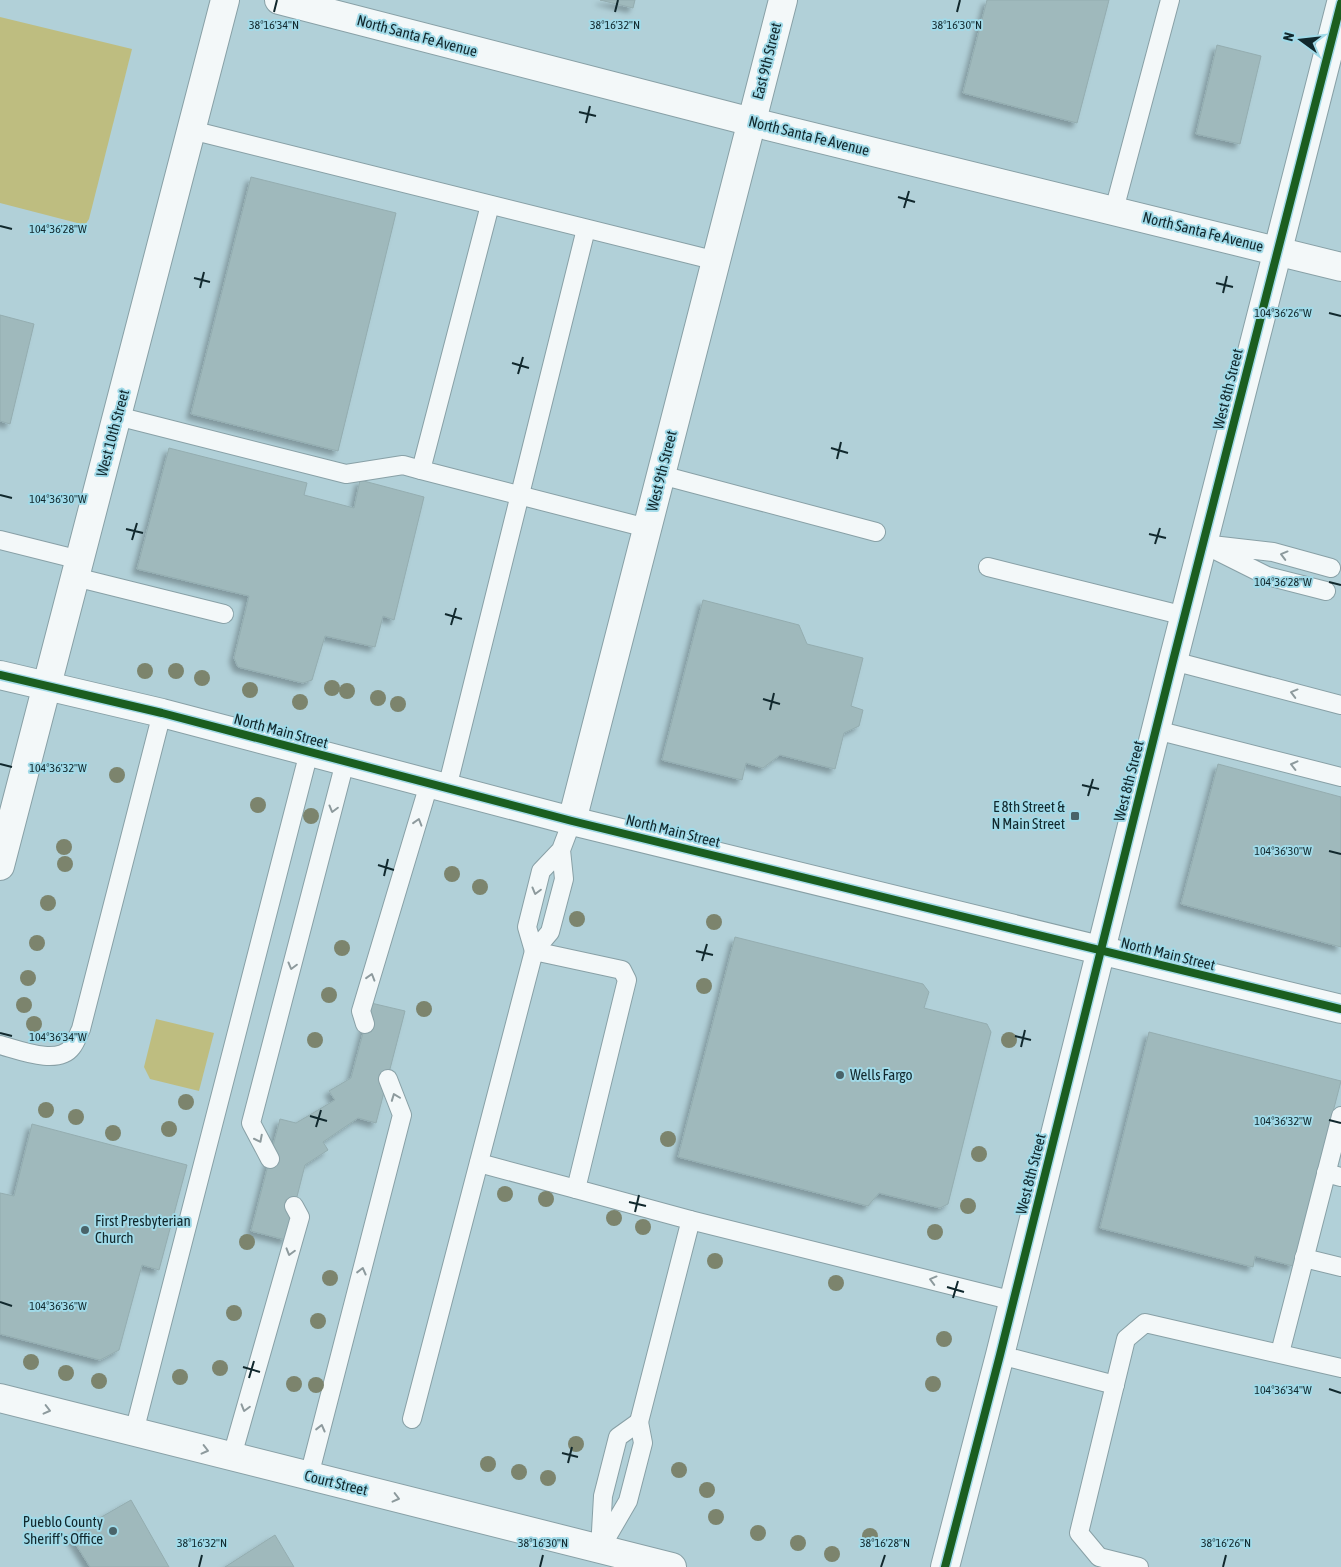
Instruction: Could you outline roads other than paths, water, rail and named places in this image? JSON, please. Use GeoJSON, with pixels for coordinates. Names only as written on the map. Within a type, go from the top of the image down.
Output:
{"type":"FeatureCollection","features":[{"type":"Feature","properties":{"kind":"street","name":"West 10th Street"},"geometry":{"type":"LineString","coordinates":[[0,866],[225,0]]}},
{"type":"Feature","properties":{"kind":"street","name":"North Santa Fe Avenue"},"geometry":{"type":"LineString","coordinates":[[279,0],[752,122],[1341,266]]}},
{"type":"Feature","properties":{"kind":"street","name":"East 9th Street"},"geometry":{"type":"LineString","coordinates":[[752,122],[783,0]]}},
{"type":"Feature","properties":{"kind":"street","name":"West 8th Street"},"geometry":{"type":"LineString","coordinates":[[945,1567],[1014,1301],[1173,662],[1341,3]]}},
{"type":"Feature","properties":{"kind":"street","name":"West 9th Street"},"geometry":{"type":"LineString","coordinates":[[572,820],[752,122]]}},
{"type":"Feature","properties":{"kind":"street","name":"North Main Street"},"geometry":{"type":"LineString","coordinates":[[0,675],[162,713],[438,786],[1101,952],[1341,1009]]}},
{"type":"Feature","properties":{"kind":"street","name":"Court Street"},"geometry":{"type":"LineString","coordinates":[[0,1398],[669,1567]]}},
{"type":"Feature","properties":{"kind":"lane"},"geometry":{"type":"LineString","coordinates":[[1114,210],[1170,0]]}},
{"type":"Feature","properties":{"kind":"lane"},"geometry":{"type":"LineString","coordinates":[[191,130],[717,260]]}},
{"type":"Feature","properties":{"kind":"lane"},"geometry":{"type":"LineString","coordinates":[[421,470],[490,204]]}},
{"type":"Feature","properties":{"kind":"lane"},"geometry":{"type":"LineString","coordinates":[[365,1024],[361,1011],[438,786],[520,495],[586,228]]}},
{"type":"Feature","properties":{"kind":"lane"},"geometry":{"type":"LineString","coordinates":[[117,416],[346,474],[403,465],[648,528]]}},
{"type":"Feature","properties":{"kind":"lane"},"geometry":{"type":"LineString","coordinates":[[661,475],[876,532]]}},
{"type":"Feature","properties":{"kind":"lane"},"geometry":{"type":"LineString","coordinates":[[0,540],[78,569],[224,614]]}},
{"type":"Feature","properties":{"kind":"lane"},"geometry":{"type":"LineString","coordinates":[[1203,544],[1273,552],[1331,568]]}},
{"type":"Feature","properties":{"kind":"lane"},"geometry":{"type":"LineString","coordinates":[[1203,544],[1267,576],[1326,591]]}},
{"type":"Feature","properties":{"kind":"lane"},"geometry":{"type":"LineString","coordinates":[[988,567],[1185,616]]}},
{"type":"Feature","properties":{"kind":"lane"},"geometry":{"type":"LineString","coordinates":[[1173,662],[1341,705]]}},
{"type":"Feature","properties":{"kind":"lane"},"geometry":{"type":"LineString","coordinates":[[0,1045],[41,1055],[57,1056],[71,1048],[81,1029],[162,713]]}},
{"type":"Feature","properties":{"kind":"lane"},"geometry":{"type":"LineString","coordinates":[[1156,730],[1341,777]]}},
{"type":"Feature","properties":{"kind":"lane"},"geometry":{"type":"LineString","coordinates":[[134,1432],[308,752]]}},
{"type":"Feature","properties":{"kind":"lane"},"geometry":{"type":"LineString","coordinates":[[270,1159],[251,1123],[345,762]]}},
{"type":"Feature","properties":{"kind":"lane"},"geometry":{"type":"LineString","coordinates":[[534,951],[527,926],[541,871],[561,850],[572,820]]}},
{"type":"Feature","properties":{"kind":"lane"},"geometry":{"type":"LineString","coordinates":[[412,1419],[534,951],[550,932],[564,879],[561,850]]}},
{"type":"Feature","properties":{"kind":"lane"},"geometry":{"type":"LineString","coordinates":[[534,951],[622,970],[627,980],[576,1189]]}},
{"type":"Feature","properties":{"kind":"lane"},"geometry":{"type":"LineString","coordinates":[[309,1476],[402,1115],[388,1079]]}},
{"type":"Feature","properties":{"kind":"lane"},"geometry":{"type":"LineString","coordinates":[[1280,1353],[1304,1258],[1334,1175],[1341,1116]]}},
{"type":"Feature","properties":{"kind":"lane"},"geometry":{"type":"LineString","coordinates":[[478,1163],[690,1220],[1014,1301]]}},
{"type":"Feature","properties":{"kind":"lane"},"geometry":{"type":"LineString","coordinates":[[232,1456],[300,1217],[294,1206]]}},
{"type":"Feature","properties":{"kind":"lane"},"geometry":{"type":"LineString","coordinates":[[600,1549],[628,1502],[643,1443],[638,1422],[690,1220]]}},
{"type":"Feature","properties":{"kind":"lane"},"geometry":{"type":"LineString","coordinates":[[1304,1258],[1341,1267]]}},
{"type":"Feature","properties":{"kind":"lane"},"geometry":{"type":"LineString","coordinates":[[1139,1567],[1099,1557],[1079,1533],[1126,1340],[1145,1323],[1341,1368]]}},
{"type":"Feature","properties":{"kind":"lane"},"geometry":{"type":"LineString","coordinates":[[1000,1355],[1115,1385]]}},
{"type":"Feature","properties":{"kind":"lane"},"geometry":{"type":"LineString","coordinates":[[600,1549],[603,1496],[618,1437],[638,1422]]}},
{"type":"Feature","properties":{"kind":"place","name":"E 8th Street & N Main Street"},"geometry":{"type":"Point","coordinates":[1075,816]}},
{"type":"Feature","properties":{"kind":"place","name":"Wells Fargo"},"geometry":{"type":"Point","coordinates":[840,1075]}},
{"type":"Feature","properties":{"kind":"place","name":"First Presbyterian Church"},"geometry":{"type":"Point","coordinates":[85,1230]}},
{"type":"Feature","properties":{"kind":"place","name":"Pueblo County Sheriff's Office"},"geometry":{"type":"Point","coordinates":[113,1531]}}]}
